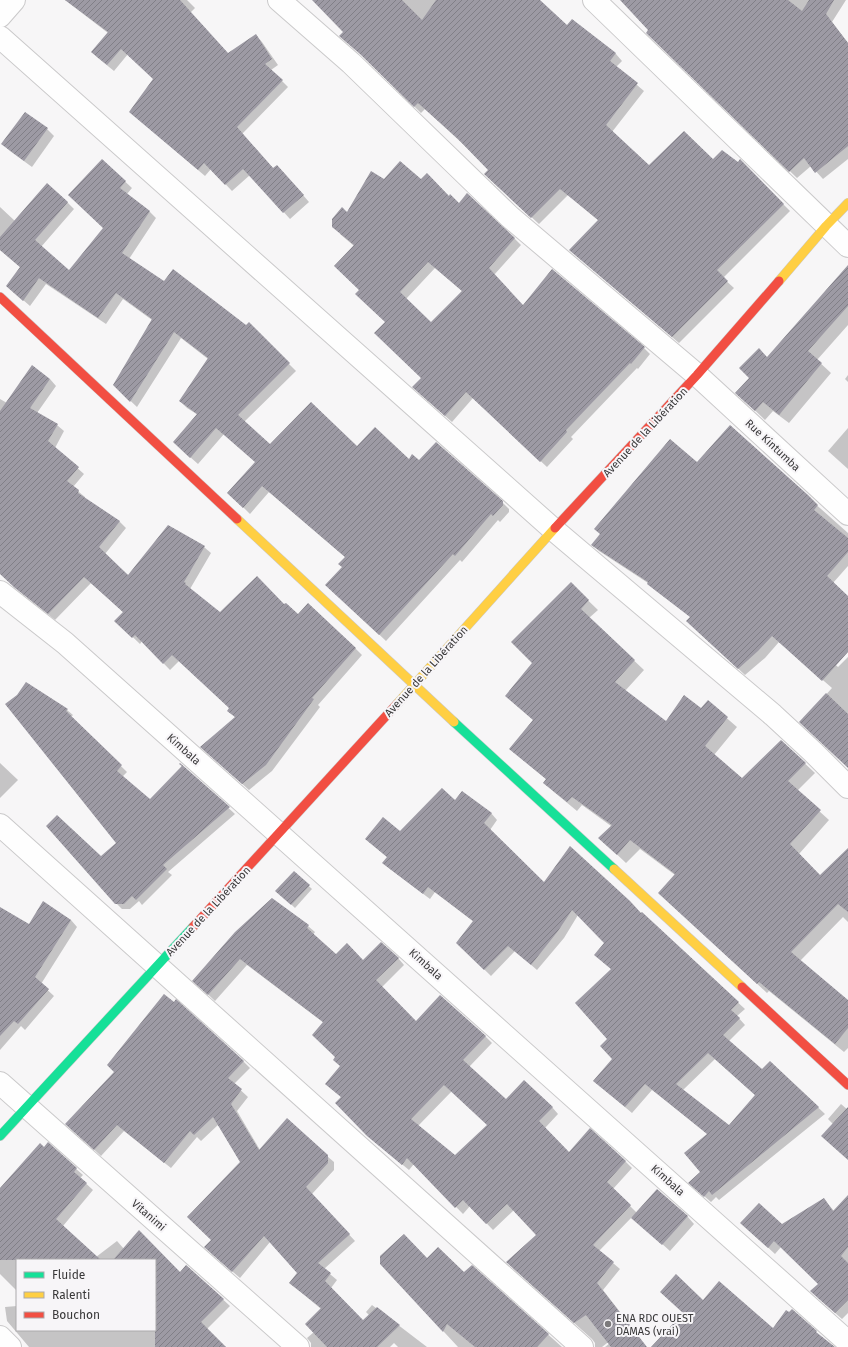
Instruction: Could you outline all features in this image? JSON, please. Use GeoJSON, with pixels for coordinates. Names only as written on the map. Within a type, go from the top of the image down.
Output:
{"type":"FeatureCollection","features":[{"type":"Feature","properties":{"kind":"main road","name":"Avenue de la Libération"},"geometry":{"type":"LineString","coordinates":[[0,1136],[280,833],[413,684],[697,375],[826,226],[848,203]]}},
{"type":"Feature","properties":{"kind":"main road"},"geometry":{"type":"LineString","coordinates":[[0,297],[413,684],[848,1085]]}},
{"type":"Feature","properties":{"kind":"street"},"geometry":{"type":"LineString","coordinates":[[0,16],[14,0]]}},
{"type":"Feature","properties":{"kind":"street","name":"Rue Kintumba"},"geometry":{"type":"LineString","coordinates":[[279,0],[351,63],[510,217],[697,375],[848,514]]}},
{"type":"Feature","properties":{"kind":"street"},"geometry":{"type":"LineString","coordinates":[[594,0],[848,246]]}},
{"type":"Feature","properties":{"kind":"street"},"geometry":{"type":"LineString","coordinates":[[0,37],[554,530],[773,715],[848,787]]}},
{"type":"Feature","properties":{"kind":"street","name":"Kimbala"},"geometry":{"type":"LineString","coordinates":[[0,592],[65,643],[280,833],[848,1342]]}},
{"type":"Feature","properties":{"kind":"street"},"geometry":{"type":"LineString","coordinates":[[0,825],[582,1347]]}},
{"type":"Feature","properties":{"kind":"street","name":"Vitanimi"},"geometry":{"type":"LineString","coordinates":[[0,1083],[298,1347]]}},
{"type":"Feature","properties":{"kind":"street"},"geometry":{"type":"LineString","coordinates":[[0,1337],[10,1347]]}},
{"type":"Feature","properties":{"kind":"building"},"geometry":{"type":"Polygon","coordinates":[[[65,0],[180,0],[228,53],[256,34],[272,59],[265,64],[283,80],[237,127],[273,168],[277,165],[304,195],[283,213],[243,169],[225,185],[204,163],[198,170],[129,112],[153,79],[121,49],[107,65],[91,52],[108,32],[65,0]]]}},
{"type":"Feature","properties":{"kind":"building"},"geometry":{"type":"Polygon","coordinates":[[[312,0],[402,0],[422,20],[436,0],[540,0],[567,25],[572,19],[616,53],[610,61],[638,83],[606,125],[649,165],[684,131],[713,159],[722,150],[738,162],[740,159],[784,204],[717,270],[728,281],[672,337],[569,250],[598,220],[560,189],[531,218],[484,174],[488,170],[458,139],[418,103],[414,107],[360,54],[339,36],[343,32],[312,0]]]}},
{"type":"Feature","properties":{"kind":"building"},"geometry":{"type":"Polygon","coordinates":[[[620,0],[788,0],[802,11],[809,0],[834,0],[826,14],[848,43],[848,146],[815,173],[804,158],[789,172],[646,33],[648,30],[620,0]]]}},
{"type":"Feature","properties":{"kind":"building"},"geometry":{"type":"Polygon","coordinates":[[[25,112],[48,128],[24,161],[1,144],[25,112]]]}},
{"type":"Feature","properties":{"kind":"building"},"geometry":{"type":"Polygon","coordinates":[[[102,159],[126,181],[120,188],[150,211],[122,253],[164,281],[173,269],[246,325],[249,322],[290,363],[238,415],[270,444],[311,402],[357,446],[375,427],[409,459],[412,454],[419,460],[436,442],[503,501],[503,505],[493,516],[491,514],[455,556],[453,554],[379,635],[325,585],[342,567],[338,564],[345,557],[262,486],[243,508],[227,493],[255,462],[216,428],[190,458],[173,442],[197,414],[179,401],[208,358],[174,332],[130,402],[113,385],[152,319],[116,293],[98,318],[39,278],[23,301],[6,286],[20,267],[0,250],[0,237],[47,183],[68,202],[35,240],[69,270],[103,228],[68,195],[102,159]]]}},
{"type":"Feature","properties":{"kind":"building"},"geometry":{"type":"Polygon","coordinates":[[[400,161],[421,179],[427,173],[449,196],[450,194],[459,203],[467,193],[515,238],[489,268],[523,305],[552,269],[645,347],[631,364],[630,363],[566,430],[567,432],[540,462],[466,392],[445,416],[412,387],[421,378],[374,333],[385,322],[355,294],[359,290],[334,266],[354,245],[332,227],[332,219],[342,207],[347,212],[371,171],[384,179],[400,161]],[[428,262],[400,292],[431,322],[462,291],[428,262]]]}},
{"type":"Feature","properties":{"kind":"building"},"geometry":{"type":"Polygon","coordinates":[[[848,265],[848,306],[808,351],[822,363],[779,415],[763,402],[755,411],[735,393],[749,378],[739,368],[759,348],[767,357],[848,265]]]}},
{"type":"Feature","properties":{"kind":"building"},"geometry":{"type":"Polygon","coordinates":[[[32,365],[50,379],[30,408],[58,424],[48,441],[79,467],[67,481],[79,490],[78,493],[120,521],[99,547],[128,575],[168,525],[205,546],[184,582],[220,612],[257,576],[284,604],[286,603],[298,614],[308,603],[356,648],[312,698],[314,699],[266,765],[242,784],[200,747],[235,717],[227,711],[229,708],[172,655],[163,664],[135,635],[132,638],[114,621],[123,612],[84,577],[48,614],[0,574],[0,411],[32,365]]]}},
{"type":"Feature","properties":{"kind":"building"},"geometry":{"type":"Polygon","coordinates":[[[730,425],[808,495],[818,505],[814,510],[848,538],[848,552],[827,576],[848,596],[848,652],[822,681],[772,636],[738,669],[686,621],[690,617],[647,584],[648,582],[591,545],[600,534],[594,529],[670,439],[697,462],[730,425]]]}},
{"type":"Feature","properties":{"kind":"building"},"geometry":{"type":"Polygon","coordinates":[[[571,582],[589,600],[581,609],[635,660],[615,682],[666,721],[684,695],[701,708],[708,700],[728,717],[705,746],[742,778],[781,740],[806,763],[788,781],[821,810],[790,844],[820,875],[848,848],[848,912],[838,904],[791,952],[848,1000],[848,1028],[835,1044],[759,982],[757,984],[658,893],[675,874],[630,840],[617,855],[598,838],[612,825],[572,797],[567,802],[543,783],[546,779],[509,749],[533,720],[505,696],[532,663],[511,642],[571,582]]]}},
{"type":"Feature","properties":{"kind":"building"},"geometry":{"type":"Polygon","coordinates":[[[26,682],[68,709],[66,711],[122,765],[117,771],[150,799],[182,766],[179,764],[180,763],[230,807],[163,865],[167,869],[136,900],[132,896],[124,904],[115,904],[46,826],[57,815],[101,856],[116,843],[5,704],[17,695],[26,682]]]}},
{"type":"Feature","properties":{"kind":"building"},"geometry":{"type":"Polygon","coordinates":[[[826,693],[848,714],[848,768],[799,722],[826,693]]]}},
{"type":"Feature","properties":{"kind":"building"},"geometry":{"type":"Polygon","coordinates":[[[442,788],[455,800],[462,791],[492,813],[484,823],[544,882],[570,846],[739,1002],[731,1010],[740,1018],[723,1035],[762,1069],[770,1061],[819,1107],[712,1195],[709,1191],[704,1197],[688,1183],[700,1172],[684,1153],[707,1134],[645,1084],[625,1107],[593,1081],[612,1059],[600,1046],[607,1039],[575,1003],[611,969],[594,955],[604,943],[572,910],[558,931],[531,965],[508,946],[484,970],[456,943],[473,921],[428,887],[423,894],[382,863],[387,857],[365,839],[383,817],[400,831],[442,788]],[[708,1053],[676,1084],[729,1125],[755,1095],[708,1053]]]}},
{"type":"Feature","properties":{"kind":"building"},"geometry":{"type":"Polygon","coordinates":[[[294,871],[310,885],[291,905],[275,891],[294,871]]]}},
{"type":"Feature","properties":{"kind":"building"},"geometry":{"type":"Polygon","coordinates":[[[272,898],[309,925],[307,928],[336,954],[347,943],[363,960],[381,942],[399,958],[376,980],[416,1021],[440,995],[486,1036],[463,1060],[506,1099],[524,1080],[553,1107],[539,1121],[569,1152],[590,1128],[626,1161],[607,1182],[631,1205],[593,1245],[614,1262],[597,1283],[647,1347],[611,1347],[586,1315],[574,1323],[506,1262],[536,1235],[507,1204],[486,1224],[463,1200],[455,1208],[407,1158],[402,1165],[367,1136],[335,1103],[341,1097],[325,1084],[340,1066],[333,1060],[335,1057],[312,1035],[323,1022],[240,959],[208,995],[192,981],[235,932],[272,898]],[[444,1085],[411,1119],[455,1155],[487,1125],[444,1085]]]}},
{"type":"Feature","properties":{"kind":"building"},"geometry":{"type":"Polygon","coordinates":[[[43,901],[71,920],[35,977],[49,989],[18,1024],[14,1021],[0,1036],[0,907],[29,924],[43,901]]]}},
{"type":"Feature","properties":{"kind":"building"},"geometry":{"type":"Polygon","coordinates":[[[164,994],[174,1002],[176,999],[244,1061],[228,1078],[242,1089],[231,1104],[259,1150],[287,1118],[328,1155],[328,1163],[306,1187],[350,1234],[318,1263],[331,1273],[325,1281],[363,1320],[377,1307],[400,1325],[377,1347],[327,1347],[305,1324],[321,1308],[289,1283],[297,1273],[264,1236],[232,1272],[204,1247],[211,1240],[187,1217],[240,1162],[213,1117],[194,1135],[190,1131],[164,1163],[117,1125],[94,1150],[65,1124],[114,1072],[107,1065],[164,994]]]}},
{"type":"Feature","properties":{"kind":"building"},"geometry":{"type":"Polygon","coordinates":[[[848,1107],[848,1160],[821,1136],[848,1107]]]}},
{"type":"Feature","properties":{"kind":"building"},"geometry":{"type":"Polygon","coordinates":[[[48,1142],[77,1168],[74,1172],[87,1183],[56,1219],[100,1259],[0,1260],[0,1188],[40,1143],[44,1147],[48,1142]]]}},
{"type":"Feature","properties":{"kind":"building"},"geometry":{"type":"Polygon","coordinates":[[[657,1189],[688,1216],[662,1245],[631,1218],[657,1189]]]}},
{"type":"Feature","properties":{"kind":"building"},"geometry":{"type":"Polygon","coordinates":[[[848,1195],[848,1247],[841,1256],[848,1263],[848,1300],[835,1313],[810,1291],[818,1284],[774,1241],[768,1248],[740,1223],[759,1203],[782,1224],[824,1198],[833,1211],[848,1195]]]}},
{"type":"Feature","properties":{"kind":"building"},"geometry":{"type":"Polygon","coordinates":[[[139,1230],[180,1272],[186,1265],[224,1299],[201,1322],[226,1347],[155,1347],[156,1259],[114,1259],[139,1230]]]}},
{"type":"Feature","properties":{"kind":"building"},"geometry":{"type":"Polygon","coordinates":[[[404,1234],[427,1258],[438,1247],[464,1272],[472,1265],[549,1334],[537,1347],[475,1347],[447,1324],[443,1332],[380,1264],[380,1256],[404,1234]]]}},
{"type":"Feature","properties":{"kind":"building"},"geometry":{"type":"Polygon","coordinates":[[[676,1274],[703,1300],[719,1281],[773,1328],[786,1310],[789,1312],[792,1309],[817,1331],[816,1332],[835,1347],[651,1347],[683,1313],[660,1292],[676,1274]]]}},
{"type":"Feature","properties":{"kind":"traffic: fast"},"geometry":{"type":"LineString","coordinates":[[454,722],[614,869]]}},
{"type":"Feature","properties":{"kind":"traffic: fast"},"geometry":{"type":"LineString","coordinates":[[0,1136],[193,927]]}},
{"type":"Feature","properties":{"kind":"traffic: slow"},"geometry":{"type":"LineString","coordinates":[[779,281],[826,226],[848,203]]}},
{"type":"Feature","properties":{"kind":"traffic: slow"},"geometry":{"type":"LineString","coordinates":[[237,519],[454,722]]}},
{"type":"Feature","properties":{"kind":"traffic: slow"},"geometry":{"type":"LineString","coordinates":[[397,704],[555,528]]}},
{"type":"Feature","properties":{"kind":"traffic: slow"},"geometry":{"type":"LineString","coordinates":[[614,869],[742,987]]}},
{"type":"Feature","properties":{"kind":"traffic: jam"},"geometry":{"type":"LineString","coordinates":[[555,528],[697,375],[779,281]]}},
{"type":"Feature","properties":{"kind":"traffic: jam"},"geometry":{"type":"LineString","coordinates":[[0,297],[237,519]]}},
{"type":"Feature","properties":{"kind":"traffic: jam"},"geometry":{"type":"LineString","coordinates":[[193,927],[397,704]]}},
{"type":"Feature","properties":{"kind":"traffic: jam"},"geometry":{"type":"LineString","coordinates":[[742,987],[848,1085]]}},
{"type":"Feature","properties":{"kind":"place","name":"ENA RDC OUEST DAMAS (vrai)"},"geometry":{"type":"Point","coordinates":[608,1324]}}]}
